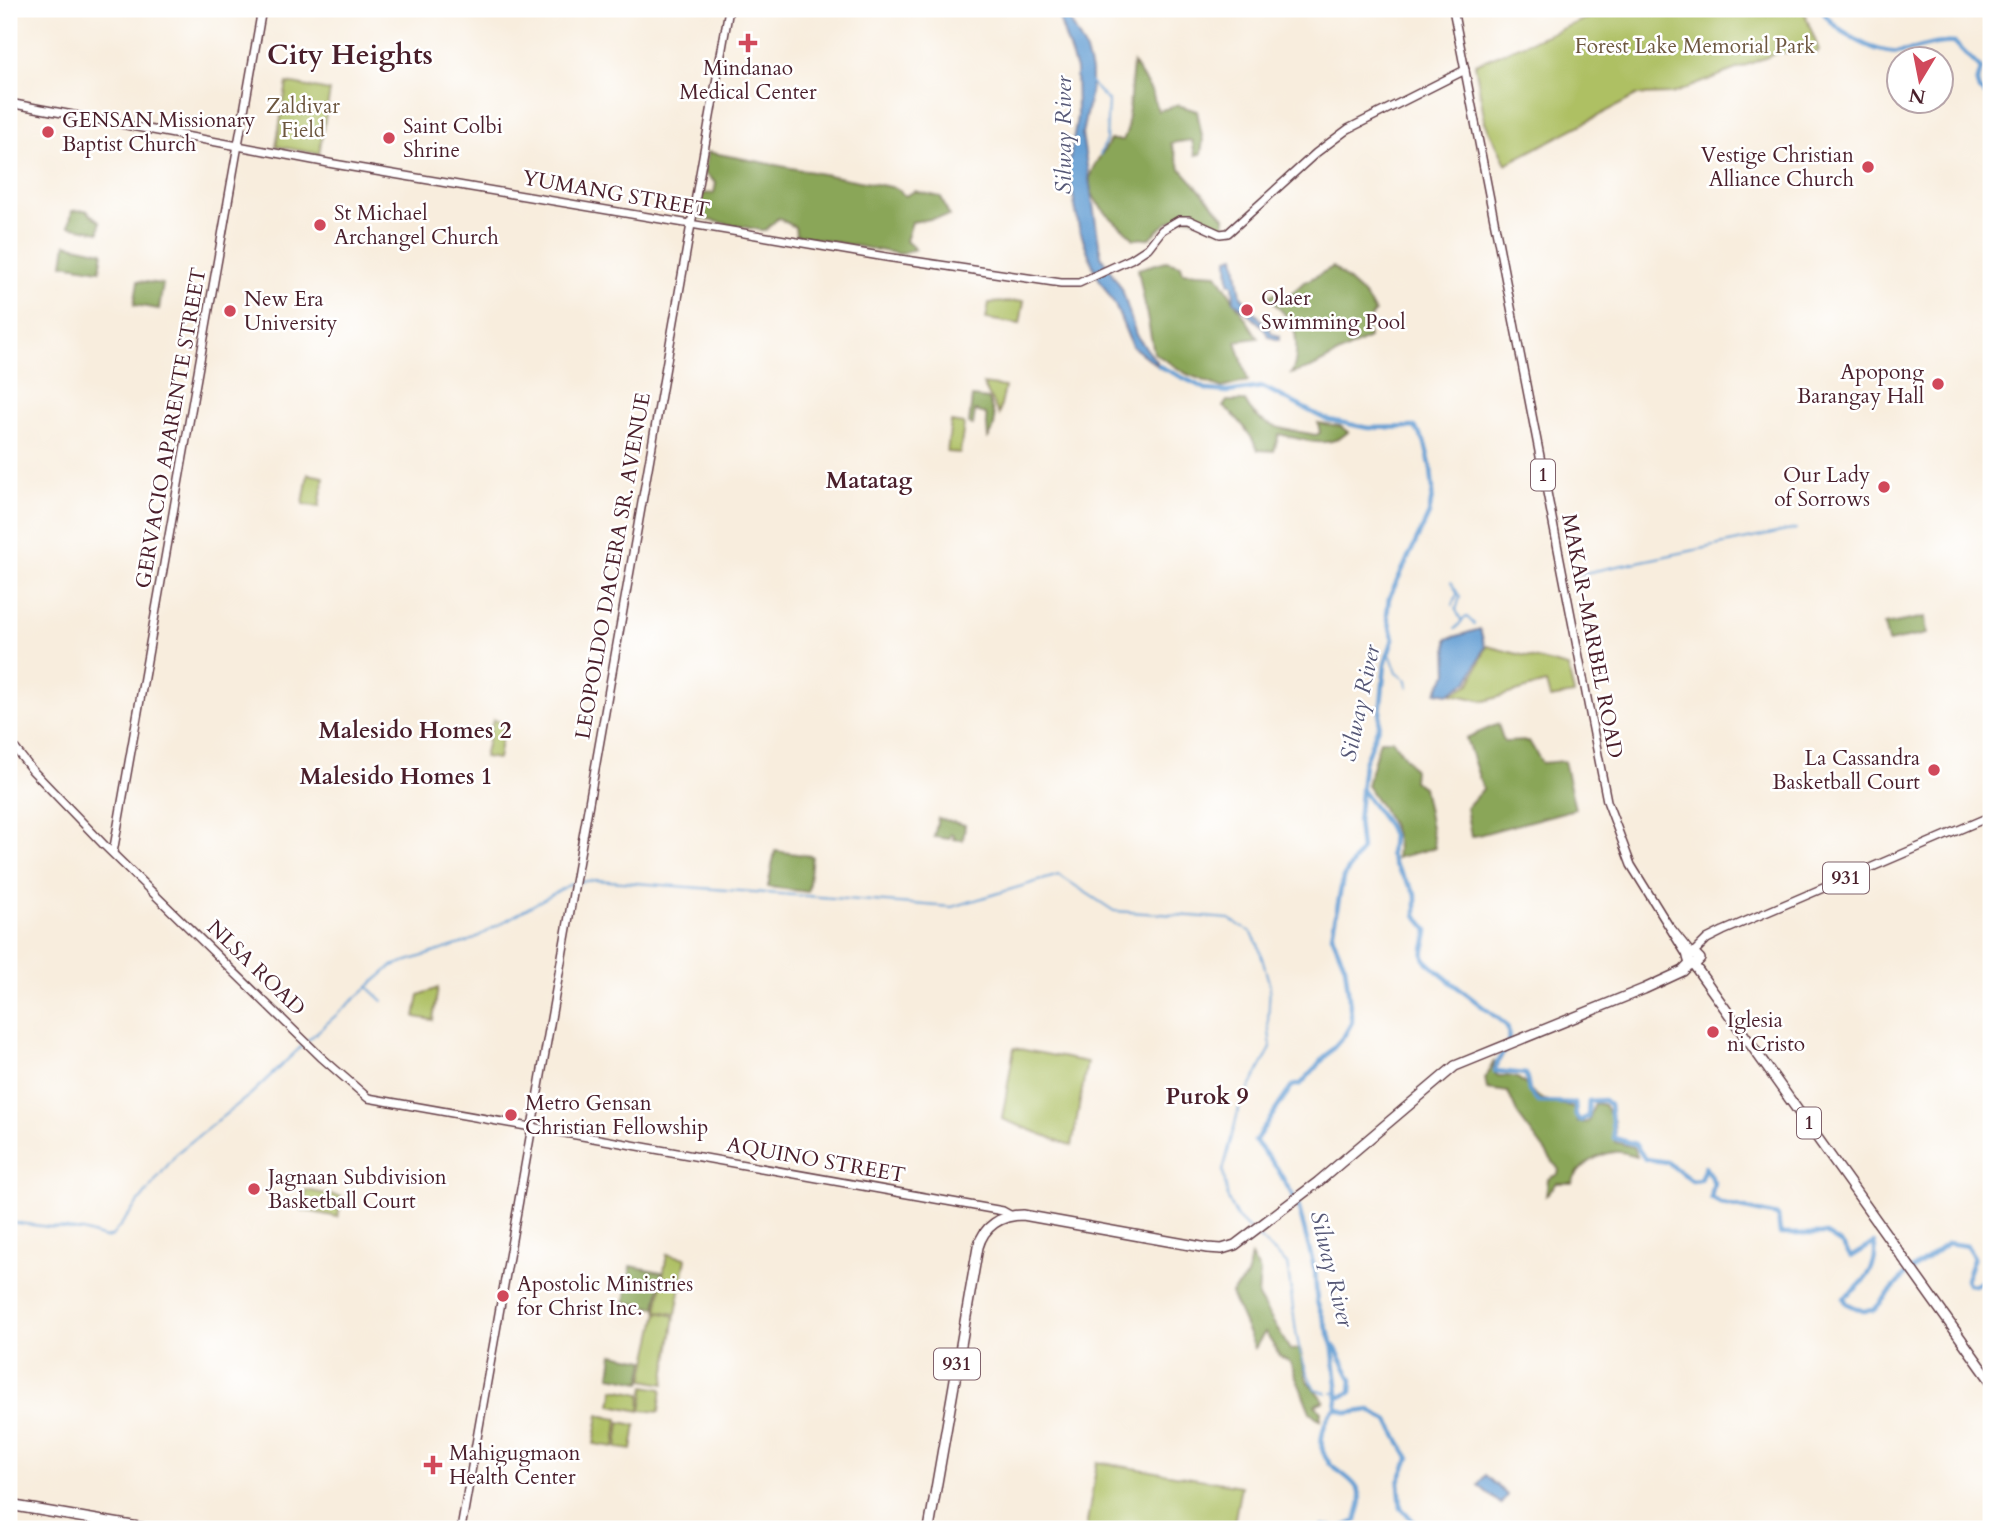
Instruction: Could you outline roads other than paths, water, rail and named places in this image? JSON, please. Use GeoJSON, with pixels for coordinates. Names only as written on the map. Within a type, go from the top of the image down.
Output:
{"type":"FeatureCollection","features":[{"type":"Feature","properties":{"kind":"highway","name":"1"},"geometry":{"type":"LineString","coordinates":[[1694,959],[1991,1381]]}},
{"type":"Feature","properties":{"kind":"highway"},"geometry":{"type":"LineString","coordinates":[[1012,1216],[1023,1215],[1215,1249],[1235,1245],[1265,1225],[1318,1182],[1447,1071],[1669,978],[1694,959]]}},
{"type":"Feature","properties":{"kind":"highway","name":"931"},"geometry":{"type":"LineString","coordinates":[[929,1529],[980,1241],[989,1227],[1012,1216]]}},
{"type":"Feature","properties":{"kind":"highway"},"geometry":{"type":"LineString","coordinates":[[9,1506],[150,1529]]}},
{"type":"Feature","properties":{"kind":"main road","name":"GERVACIO APARENTE STREET"},"geometry":{"type":"LineString","coordinates":[[113,853],[262,9]]}},
{"type":"Feature","properties":{"kind":"main road","name":"LEOPOLDO DACERA SR. AVENUE"},"geometry":{"type":"LineString","coordinates":[[461,1529],[729,9]]}},
{"type":"Feature","properties":{"kind":"main road","name":"MAKAR-MARBEL ROAD"},"geometry":{"type":"LineString","coordinates":[[1453,9],[1607,801],[1631,865],[1670,928],[1694,959]]}},
{"type":"Feature","properties":{"kind":"main road","name":"YUMANG STREET"},"geometry":{"type":"LineString","coordinates":[[9,103],[238,147],[690,224],[1075,284],[1144,251],[1162,230],[1179,220],[1193,221],[1220,234],[1228,233],[1316,153],[1348,129],[1465,70]]}},
{"type":"Feature","properties":{"kind":"main road","name":"NLSA ROAD"},"geometry":{"type":"LineString","coordinates":[[9,741],[32,771],[113,853],[306,1042],[368,1098],[530,1129]]}},
{"type":"Feature","properties":{"kind":"main road","name":"931"},"geometry":{"type":"LineString","coordinates":[[1703,943],[1991,816]]}},
{"type":"Feature","properties":{"kind":"main road","name":"MAKAR-MARBEL ROAD"},"geometry":{"type":"LineString","coordinates":[[1670,928],[1694,959]]}},
{"type":"Feature","properties":{"kind":"main road"},"geometry":{"type":"LineString","coordinates":[[1683,942],[1703,943],[1694,959]]}},
{"type":"Feature","properties":{"kind":"main road","name":"AQUINO STREET"},"geometry":{"type":"LineString","coordinates":[[530,1129],[1003,1211],[1012,1216]]}},
{"type":"Feature","properties":{"kind":"water"},"geometry":{"type":"Polygon","coordinates":[[[1056,9],[1064,9],[1086,51],[1091,71],[1091,91],[1082,134],[1101,256],[1122,289],[1136,335],[1163,370],[1132,346],[1115,305],[1096,274],[1079,228],[1068,168],[1077,117],[1076,70],[1056,9]]]}},
{"type":"Feature","properties":{"kind":"water"},"geometry":{"type":"Polygon","coordinates":[[[1235,256],[1241,296],[1273,334],[1279,336],[1279,340],[1269,337],[1262,326],[1234,301],[1233,285],[1229,282],[1228,258],[1235,256]]]}},
{"type":"Feature","properties":{"kind":"water"},"geometry":{"type":"Polygon","coordinates":[[[1480,629],[1485,647],[1468,681],[1448,694],[1436,692],[1448,673],[1447,639],[1480,629]]]}},
{"type":"Feature","properties":{"kind":"water"},"geometry":{"type":"Polygon","coordinates":[[[1485,1475],[1507,1495],[1501,1504],[1478,1485],[1485,1475]]]}},
{"type":"Feature","properties":{"kind":"waterway"},"geometry":{"type":"LineString","coordinates":[[1822,9],[1845,33],[1880,50],[1901,52],[1934,44],[1955,43],[1981,69],[1977,83],[1979,90],[1991,98]]}},
{"type":"Feature","properties":{"kind":"waterway"},"geometry":{"type":"LineString","coordinates":[[1090,82],[1108,101],[1106,140],[1100,155]]}},
{"type":"Feature","properties":{"kind":"waterway","name":"Silway River"},"geometry":{"type":"LineString","coordinates":[[1159,366],[1208,390],[1227,392],[1263,387],[1325,419],[1368,428],[1415,427],[1425,443],[1431,469],[1433,490],[1429,514],[1389,598],[1387,615],[1393,639],[1385,664],[1379,724],[1364,763],[1358,821],[1361,850],[1343,878],[1332,935],[1345,966],[1352,1022],[1344,1036],[1301,1084],[1292,1086],[1255,1141],[1277,1168],[1298,1205],[1315,1271],[1317,1302],[1332,1342],[1338,1393],[1336,1408],[1348,1413],[1370,1410],[1388,1421],[1409,1458],[1399,1482],[1401,1508],[1421,1529]]}},
{"type":"Feature","properties":{"kind":"waterway"},"geometry":{"type":"LineString","coordinates":[[1570,576],[1796,529]]}},
{"type":"Feature","properties":{"kind":"waterway"},"geometry":{"type":"LineString","coordinates":[[1451,582],[1460,597],[1456,610],[1461,620],[1467,617],[1474,624]]}},
{"type":"Feature","properties":{"kind":"waterway"},"geometry":{"type":"LineString","coordinates":[[1453,605],[1457,594]]}},
{"type":"Feature","properties":{"kind":"waterway"},"geometry":{"type":"LineString","coordinates":[[1455,629],[1462,621]]}},
{"type":"Feature","properties":{"kind":"waterway"},"geometry":{"type":"LineString","coordinates":[[1386,655],[1391,656],[1397,673],[1407,680],[1408,688]]}},
{"type":"Feature","properties":{"kind":"waterway"},"geometry":{"type":"LineString","coordinates":[[1361,789],[1388,826],[1392,836],[1390,854],[1394,864],[1416,894],[1416,915],[1428,930],[1424,957],[1436,970],[1507,1026],[1507,1046],[1495,1071],[1526,1074],[1529,1091],[1538,1102],[1575,1103],[1576,1116],[1580,1121],[1588,1116],[1589,1101],[1604,1100],[1610,1105],[1614,1138],[1635,1144],[1645,1159],[1667,1162],[1692,1181],[1700,1180],[1705,1167],[1714,1182],[1711,1198],[1722,1204],[1778,1216],[1780,1234],[1826,1234],[1842,1244],[1851,1257],[1874,1243],[1872,1268],[1863,1281],[1844,1298],[1846,1303],[1863,1311],[1874,1310],[1905,1275],[1948,1243],[1967,1246],[1974,1257],[1966,1279],[1968,1284],[1975,1285],[1991,1276]]}},
{"type":"Feature","properties":{"kind":"waterway"},"geometry":{"type":"LineString","coordinates":[[577,882],[596,880],[952,907],[1059,875],[1114,911],[1190,916]]}},
{"type":"Feature","properties":{"kind":"waterway"},"geometry":{"type":"LineString","coordinates":[[307,1041],[392,966],[470,941],[572,883]]}},
{"type":"Feature","properties":{"kind":"waterway"},"geometry":{"type":"LineString","coordinates":[[1191,916],[1229,919],[1251,932],[1258,944],[1270,986],[1268,1022],[1271,1048],[1239,1108],[1223,1171],[1228,1199],[1237,1217],[1249,1229]]}},
{"type":"Feature","properties":{"kind":"waterway"},"geometry":{"type":"LineString","coordinates":[[368,987],[383,1001]]}},
{"type":"Feature","properties":{"kind":"waterway"},"geometry":{"type":"LineString","coordinates":[[9,1222],[82,1231],[105,1238],[112,1236],[178,1152],[251,1094],[303,1045]]}},
{"type":"Feature","properties":{"kind":"waterway"},"geometry":{"type":"LineString","coordinates":[[1256,1235],[1287,1264],[1295,1328],[1302,1358],[1315,1389],[1327,1393]]}},
{"type":"Feature","properties":{"kind":"waterway"},"geometry":{"type":"LineString","coordinates":[[1334,1345],[1352,1380],[1351,1392],[1339,1398]]}},
{"type":"Feature","properties":{"kind":"waterway","name":"Silway River"},"geometry":{"type":"LineString","coordinates":[[1332,1393],[1338,1393]]}},
{"type":"Feature","properties":{"kind":"waterway"},"geometry":{"type":"LineString","coordinates":[[1320,1529],[1323,1526],[1341,1528],[1356,1521],[1361,1502],[1358,1489],[1324,1455],[1323,1431],[1336,1408]]}},
{"type":"Feature","properties":{"kind":"place","name":"Mindanao Medical Center"},"geometry":{"type":"Point","coordinates":[748,43]}},
{"type":"Feature","properties":{"kind":"place","name":"GENSAN Missionary Baptist Church"},"geometry":{"type":"Point","coordinates":[48,132]}},
{"type":"Feature","properties":{"kind":"place","name":"Saint Colbi Shrine"},"geometry":{"type":"Point","coordinates":[389,138]}},
{"type":"Feature","properties":{"kind":"place","name":"Vestige Christian Alliance Church"},"geometry":{"type":"Point","coordinates":[1868,167]}},
{"type":"Feature","properties":{"kind":"place","name":"St Michael Archangel Church"},"geometry":{"type":"Point","coordinates":[320,225]}},
{"type":"Feature","properties":{"kind":"place","name":"Olaer Swimming Pool"},"geometry":{"type":"Point","coordinates":[1247,310]}},
{"type":"Feature","properties":{"kind":"place","name":"New Era University"},"geometry":{"type":"Point","coordinates":[230,311]}},
{"type":"Feature","properties":{"kind":"place","name":"Apopong Barangay Hall"},"geometry":{"type":"Point","coordinates":[1938,384]}},
{"type":"Feature","properties":{"kind":"place","name":"Our Lady of Sorrows"},"geometry":{"type":"Point","coordinates":[1884,487]}},
{"type":"Feature","properties":{"kind":"place","name":"La Cassandra Basketball Court"},"geometry":{"type":"Point","coordinates":[1934,770]}},
{"type":"Feature","properties":{"kind":"place","name":"Iglesia ni Cristo"},"geometry":{"type":"Point","coordinates":[1713,1032]}},
{"type":"Feature","properties":{"kind":"place","name":"Metro Gensan Christian Fellowship"},"geometry":{"type":"Point","coordinates":[511,1115]}},
{"type":"Feature","properties":{"kind":"place","name":"Jagnaan Subdivision Basketball Court"},"geometry":{"type":"Point","coordinates":[254,1189]}},
{"type":"Feature","properties":{"kind":"place","name":"Apostolic Ministries for Christ Inc."},"geometry":{"type":"Point","coordinates":[503,1296]}},
{"type":"Feature","properties":{"kind":"place","name":"Mahigugmaon Health Center"},"geometry":{"type":"Point","coordinates":[433,1465]}},
{"type":"Feature","properties":{"kind":"district","name":"City Heights"},"geometry":{"type":"Point","coordinates":[350,55]}},
{"type":"Feature","properties":{"kind":"district","name":"Matatag"},"geometry":{"type":"Point","coordinates":[869,480]}},
{"type":"Feature","properties":{"kind":"district","name":"Malesido Homes 2"},"geometry":{"type":"Point","coordinates":[415,730]}},
{"type":"Feature","properties":{"kind":"district","name":"Malesido Homes 1"},"geometry":{"type":"Point","coordinates":[396,776]}},
{"type":"Feature","properties":{"kind":"district","name":"Purok 9"},"geometry":{"type":"Point","coordinates":[1207,1096]}},
{"type":"Feature","properties":{"kind":"park label","name":"Forest Lake Memorial Park"},"geometry":{"type":"Point","coordinates":[1695,46]}},
{"type":"Feature","properties":{"kind":"park label","name":"Zaldivar Field"},"geometry":{"type":"Point","coordinates":[303,118]}}]}
